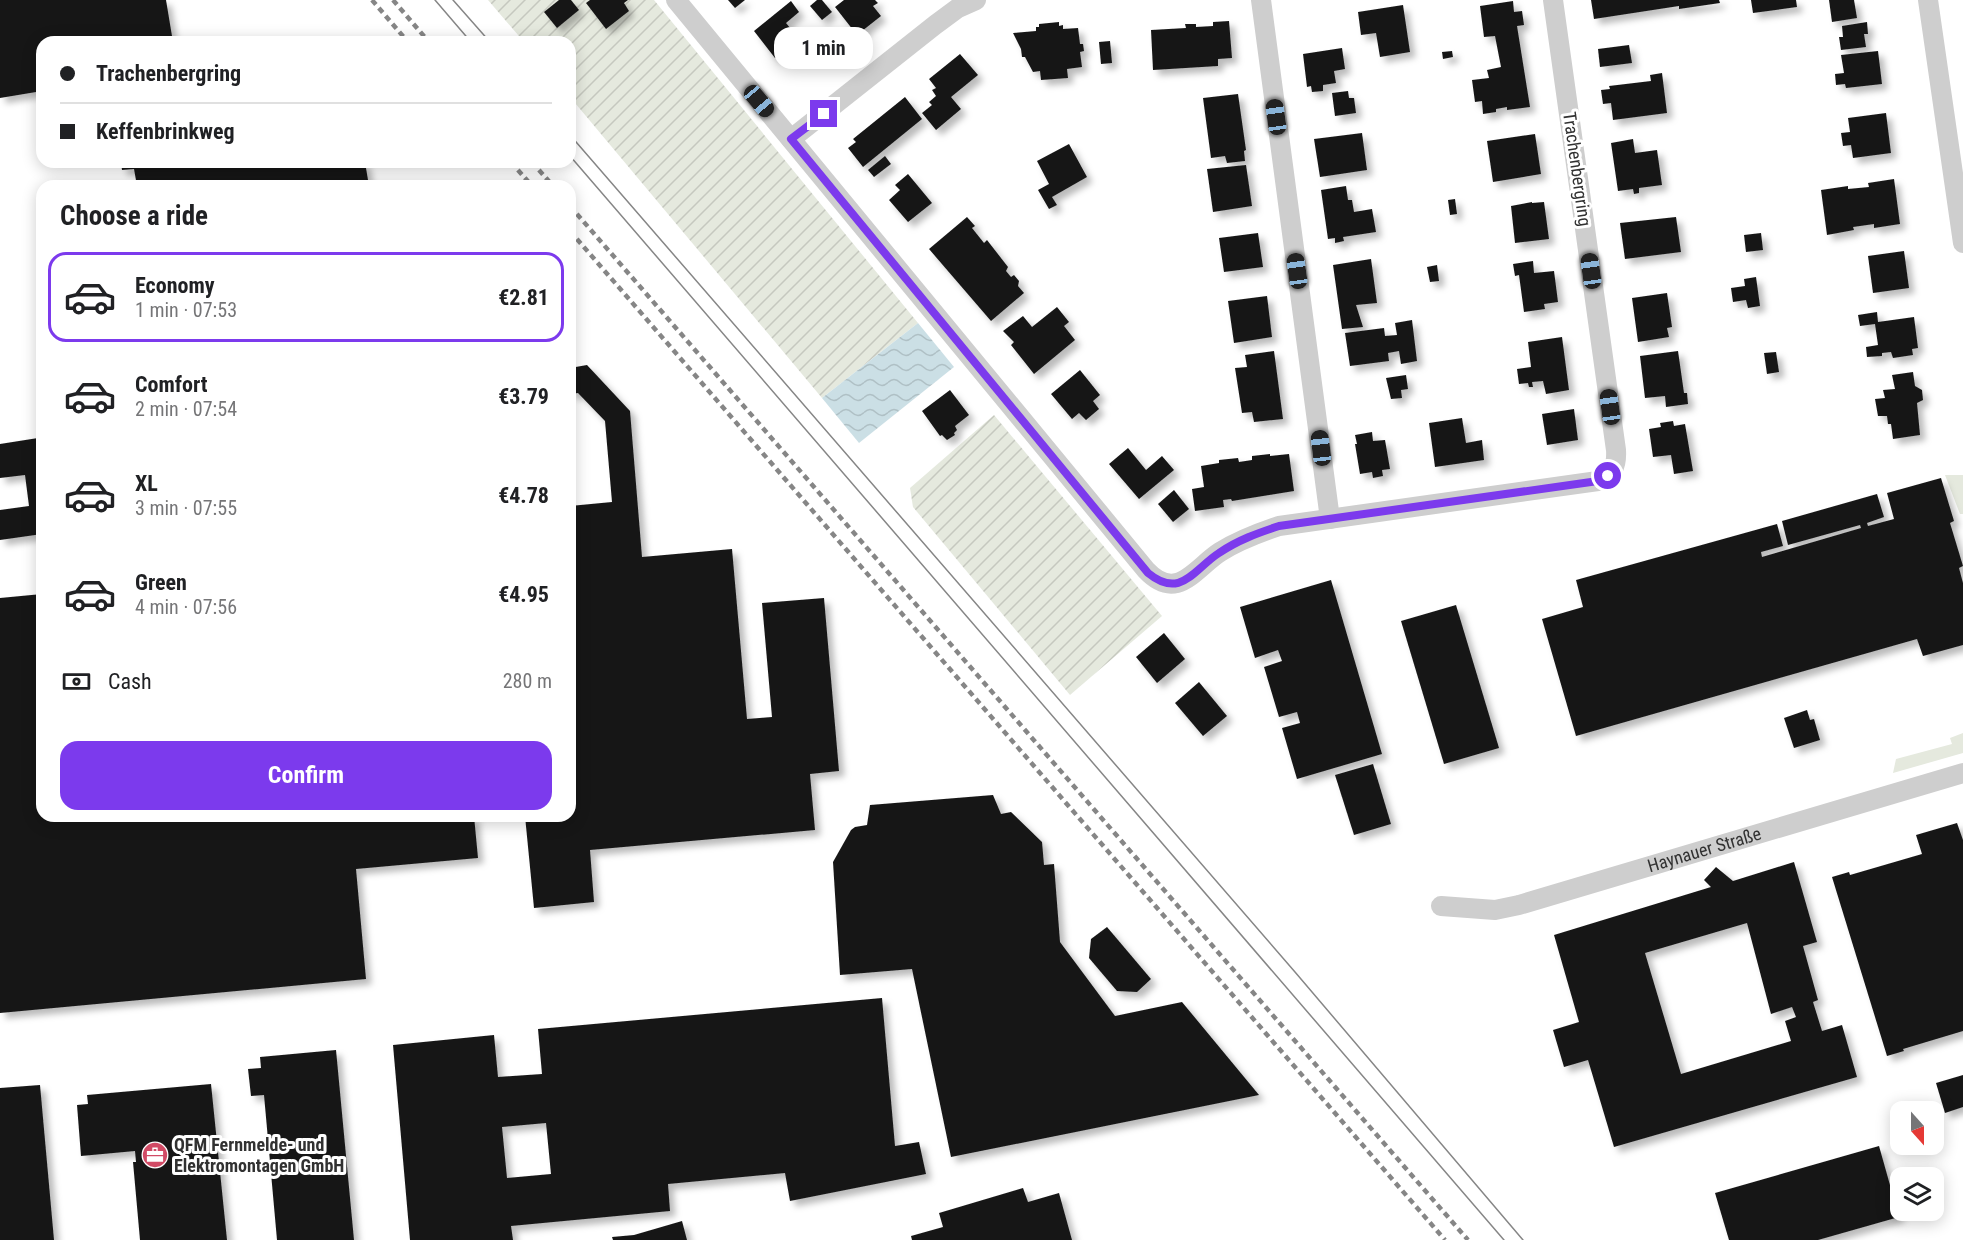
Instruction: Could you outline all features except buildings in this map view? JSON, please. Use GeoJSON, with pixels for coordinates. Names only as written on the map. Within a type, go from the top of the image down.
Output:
{"type":"FeatureCollection","features":[{"type":"Feature","properties":{"kind":"street","name":"Trachenbergring"},"geometry":{"type":"LineString","coordinates":[[676,0],[1148,573],[1165,583],[1178,583],[1189,579],[1217,554],[1246,537],[1279,526],[1598,481],[1613,471],[1616,450],[1553,0]]}},
{"type":"Feature","properties":{"kind":"street"},"geometry":{"type":"LineString","coordinates":[[791,139],[935,25],[958,8],[976,0]]}},
{"type":"Feature","properties":{"kind":"street"},"geometry":{"type":"LineString","coordinates":[[1261,0],[1330,519]]}},
{"type":"Feature","properties":{"kind":"street"},"geometry":{"type":"LineString","coordinates":[[1928,0],[1963,243]]}},
{"type":"Feature","properties":{"kind":"street","name":"Haynauer Straße"},"geometry":{"type":"LineString","coordinates":[[1441,906],[1495,910],[1519,905],[1963,773]]}},
{"type":"Feature","properties":{"kind":"shaded area"},"geometry":{"type":"Polygon","coordinates":[[[488,0],[654,0],[918,323],[822,398],[576,104],[576,36],[519,36],[488,0]]]}},
{"type":"Feature","properties":{"kind":"shaded area"},"geometry":{"type":"Polygon","coordinates":[[[994,415],[1162,616],[1070,695],[913,507],[910,488],[994,415]]]}},
{"type":"Feature","properties":{"kind":"shaded area"},"geometry":{"type":"Polygon","coordinates":[[[1945,475],[1963,475],[1963,514],[1960,514],[1945,475]]]}},
{"type":"Feature","properties":{"kind":"shaded area"},"geometry":{"type":"Polygon","coordinates":[[[1963,733],[1963,753],[1893,773],[1896,759],[1952,744],[1950,738],[1963,733]]]}},
{"type":"Feature","properties":{"kind":"water"},"geometry":{"type":"Polygon","coordinates":[[[918,323],[954,367],[859,443],[822,398],[918,323]]]}},
{"type":"Feature","properties":{"kind":"tram line"},"geometry":{"type":"LineString","coordinates":[[435,0],[466,36]]}},
{"type":"Feature","properties":{"kind":"tram line"},"geometry":{"type":"LineString","coordinates":[[453,0],[485,36]]}},
{"type":"Feature","properties":{"kind":"tram line"},"geometry":{"type":"LineString","coordinates":[[576,142],[1295,972],[1523,1240]]}},
{"type":"Feature","properties":{"kind":"tram line"},"geometry":{"type":"LineString","coordinates":[[576,163],[1504,1240]]}},
{"type":"Feature","properties":{"kind":"railway"},"geometry":{"type":"LineString","coordinates":[[372,0],[403,36]]}},
{"type":"Feature","properties":{"kind":"railway"},"geometry":{"type":"LineString","coordinates":[[393,0],[424,36]]}},
{"type":"Feature","properties":{"kind":"railway"},"geometry":{"type":"LineString","coordinates":[[516,168],[527,180]]}},
{"type":"Feature","properties":{"kind":"railway"},"geometry":{"type":"LineString","coordinates":[[537,168],[548,180]]}},
{"type":"Feature","properties":{"kind":"railway"},"geometry":{"type":"LineString","coordinates":[[576,213],[1468,1240]]}},
{"type":"Feature","properties":{"kind":"railway"},"geometry":{"type":"LineString","coordinates":[[576,238],[1445,1240]]}},
{"type":"Feature","properties":{"kind":"place","name":"QFM Fernmelde- und Elektromontagen GmbH"},"geometry":{"type":"Point","coordinates":[155,1155]}},
{"type":"Feature","properties":{"kind":"route"},"geometry":{"type":"LineString","coordinates":[[824,114],[791,139],[1148,573],[1156,579],[1165,583],[1178,583],[1189,579],[1217,554],[1246,537],[1279,526],[1598,481],[1608,476]]}}]}
